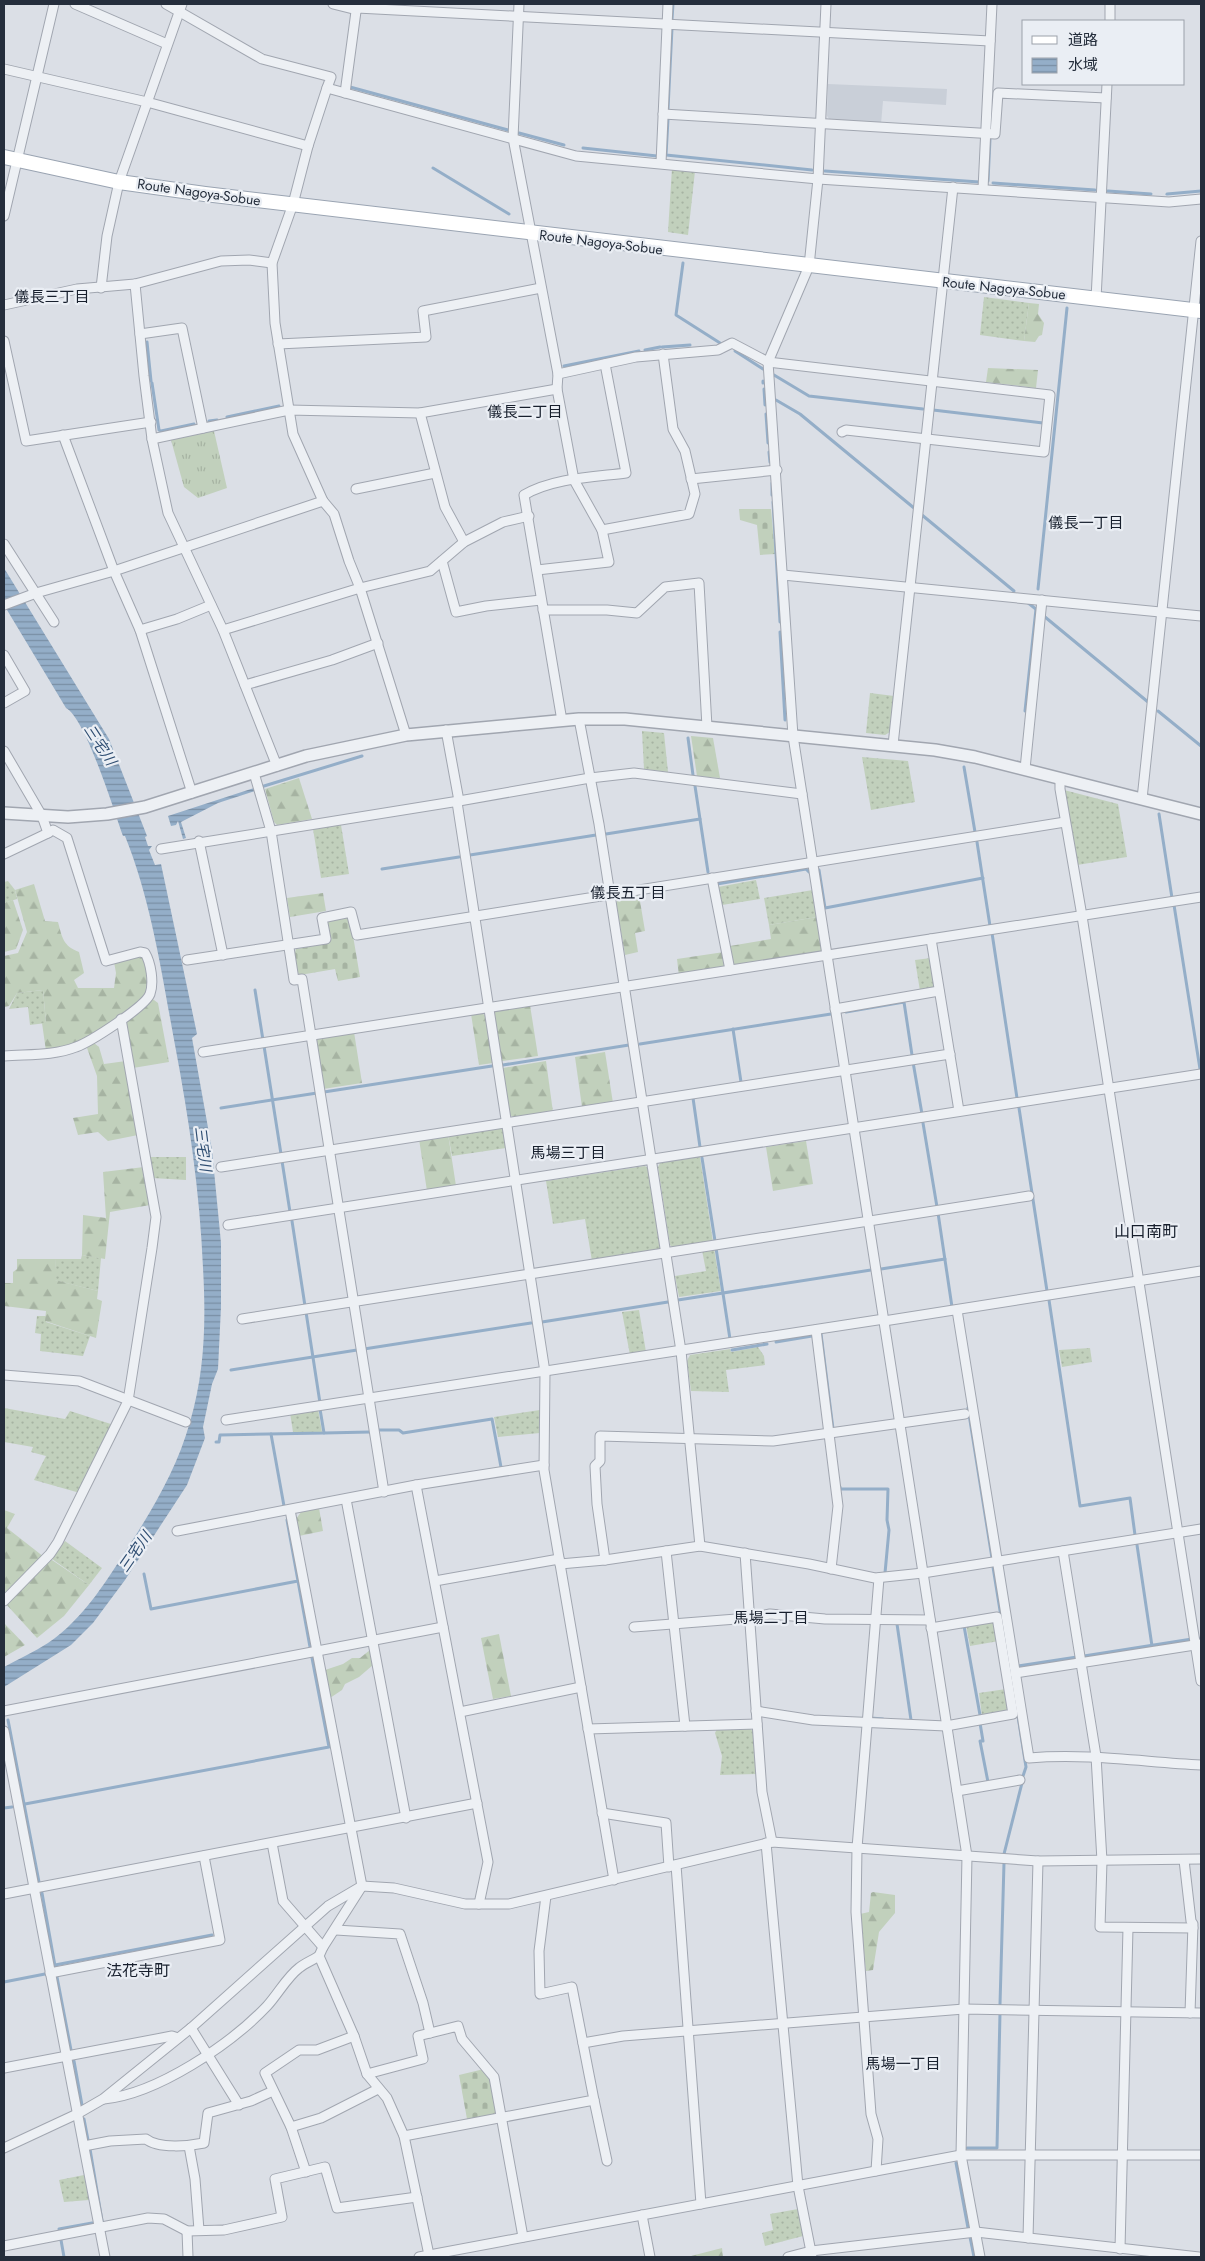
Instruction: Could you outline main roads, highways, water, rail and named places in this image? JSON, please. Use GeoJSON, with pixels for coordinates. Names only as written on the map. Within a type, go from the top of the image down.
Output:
{"type":"FeatureCollection","features":[{"type":"Feature","properties":{"kind":"main road","name":"Route Nagoya-Sobue"},"geometry":{"type":"LineString","coordinates":[[4,157],[119,182],[530,234],[1197,310]]}},
{"type":"Feature","properties":{"kind":"water","name":"三宅川"},"geometry":{"type":"Polygon","coordinates":[[[4,568],[109,739],[147,836],[145,837],[148,846],[152,846],[149,850],[155,865],[161,864],[197,1034],[192,1038],[212,1150],[221,1243],[221,1307],[218,1369],[212,1384],[203,1427],[205,1438],[187,1485],[125,1580],[93,1623],[71,1645],[4,1687],[4,1667],[48,1643],[74,1622],[85,1609],[114,1569],[166,1484],[185,1438],[195,1403],[203,1346],[204,1307],[197,1184],[189,1128],[161,966],[142,887],[99,767],[82,729],[74,716],[66,708],[4,605],[4,568]]]}},
{"type":"Feature","properties":{"kind":"water"},"geometry":{"type":"Polygon","coordinates":[[[254,788],[255,791],[218,803],[181,822],[186,838],[183,839],[178,821],[176,825],[171,826],[168,816],[254,788]]]}},
{"type":"Feature","properties":{"kind":"waterway"},"geometry":{"type":"LineString","coordinates":[[672,19],[673,4]]}},
{"type":"Feature","properties":{"kind":"waterway"},"geometry":{"type":"LineString","coordinates":[[668,109],[672,28]]}},
{"type":"Feature","properties":{"kind":"waterway"},"geometry":{"type":"LineString","coordinates":[[350,87],[508,130]]}},
{"type":"Feature","properties":{"kind":"waterway"},"geometry":{"type":"LineString","coordinates":[[668,119],[666,155],[812,170]]}},
{"type":"Feature","properties":{"kind":"waterway"},"geometry":{"type":"LineString","coordinates":[[519,133],[564,145]]}},
{"type":"Feature","properties":{"kind":"waterway"},"geometry":{"type":"LineString","coordinates":[[988,181],[990,139]]}},
{"type":"Feature","properties":{"kind":"waterway"},"geometry":{"type":"LineString","coordinates":[[583,148],[657,156]]}},
{"type":"Feature","properties":{"kind":"waterway"},"geometry":{"type":"LineString","coordinates":[[433,168],[509,214]]}},
{"type":"Feature","properties":{"kind":"waterway"},"geometry":{"type":"LineString","coordinates":[[825,171],[979,182]]}},
{"type":"Feature","properties":{"kind":"waterway"},"geometry":{"type":"LineString","coordinates":[[993,183],[1095,190]]}},
{"type":"Feature","properties":{"kind":"waterway"},"geometry":{"type":"LineString","coordinates":[[1108,191],[1151,194]]}},
{"type":"Feature","properties":{"kind":"waterway"},"geometry":{"type":"LineString","coordinates":[[1167,194],[1201,191]]}},
{"type":"Feature","properties":{"kind":"waterway"},"geometry":{"type":"LineString","coordinates":[[683,263],[676,315],[720,343]]}},
{"type":"Feature","properties":{"kind":"waterway"},"geometry":{"type":"LineString","coordinates":[[1038,589],[1067,308]]}},
{"type":"Feature","properties":{"kind":"waterway"},"geometry":{"type":"LineString","coordinates":[[147,342],[151,381]]}},
{"type":"Feature","properties":{"kind":"waterway"},"geometry":{"type":"LineString","coordinates":[[662,347],[690,345]]}},
{"type":"Feature","properties":{"kind":"waterway"},"geometry":{"type":"LineString","coordinates":[[645,350],[660,347]]}},
{"type":"Feature","properties":{"kind":"waterway"},"geometry":{"type":"LineString","coordinates":[[564,366],[639,351]]}},
{"type":"Feature","properties":{"kind":"waterway"},"geometry":{"type":"LineString","coordinates":[[735,351],[763,369]]}},
{"type":"Feature","properties":{"kind":"waterway"},"geometry":{"type":"LineString","coordinates":[[774,375],[809,396],[923,409]]}},
{"type":"Feature","properties":{"kind":"waterway"},"geometry":{"type":"LineString","coordinates":[[152,383],[159,430],[194,424]]}},
{"type":"Feature","properties":{"kind":"waterway"},"geometry":{"type":"LineString","coordinates":[[764,389],[765,405]]}},
{"type":"Feature","properties":{"kind":"waterway"},"geometry":{"type":"LineString","coordinates":[[776,400],[800,414],[914,508]]}},
{"type":"Feature","properties":{"kind":"waterway"},"geometry":{"type":"LineString","coordinates":[[227,417],[279,406]]}},
{"type":"Feature","properties":{"kind":"waterway"},"geometry":{"type":"LineString","coordinates":[[933,410],[1043,423]]}},
{"type":"Feature","properties":{"kind":"waterway"},"geometry":{"type":"LineString","coordinates":[[766,414],[768,443]]}},
{"type":"Feature","properties":{"kind":"waterway"},"geometry":{"type":"LineString","coordinates":[[209,421],[217,420]]}},
{"type":"Feature","properties":{"kind":"waterway"},"geometry":{"type":"LineString","coordinates":[[769,452],[770,462]]}},
{"type":"Feature","properties":{"kind":"waterway"},"geometry":{"type":"LineString","coordinates":[[772,483],[772,495]]}},
{"type":"Feature","properties":{"kind":"waterway"},"geometry":{"type":"LineString","coordinates":[[773,502],[780,622]]}},
{"type":"Feature","properties":{"kind":"waterway"},"geometry":{"type":"LineString","coordinates":[[922,515],[1014,591]]}},
{"type":"Feature","properties":{"kind":"waterway"},"geometry":{"type":"LineString","coordinates":[[1027,602],[1037,610]]}},
{"type":"Feature","properties":{"kind":"waterway"},"geometry":{"type":"LineString","coordinates":[[1025,711],[1036,609]]}},
{"type":"Feature","properties":{"kind":"waterway"},"geometry":{"type":"LineString","coordinates":[[1045,617],[1148,702]]}},
{"type":"Feature","properties":{"kind":"waterway"},"geometry":{"type":"LineString","coordinates":[[780,632],[785,720]]}},
{"type":"Feature","properties":{"kind":"waterway"},"geometry":{"type":"LineString","coordinates":[[1158,711],[1201,746]]}},
{"type":"Feature","properties":{"kind":"waterway"},"geometry":{"type":"LineString","coordinates":[[688,738],[693,775]]}},
{"type":"Feature","properties":{"kind":"waterway"},"geometry":{"type":"LineString","coordinates":[[264,786],[362,756]]}},
{"type":"Feature","properties":{"kind":"waterway"},"geometry":{"type":"LineString","coordinates":[[964,767],[975,832]]}},
{"type":"Feature","properties":{"kind":"waterway"},"geometry":{"type":"LineString","coordinates":[[695,786],[708,872]]}},
{"type":"Feature","properties":{"kind":"waterway"},"geometry":{"type":"LineString","coordinates":[[1159,814],[1172,898]]}},
{"type":"Feature","properties":{"kind":"waterway"},"geometry":{"type":"LineString","coordinates":[[606,834],[700,819]]}},
{"type":"Feature","properties":{"kind":"waterway"},"geometry":{"type":"LineString","coordinates":[[470,855],[596,835]]}},
{"type":"Feature","properties":{"kind":"waterway"},"geometry":{"type":"LineString","coordinates":[[977,842],[990,926]]}},
{"type":"Feature","properties":{"kind":"waterway"},"geometry":{"type":"LineString","coordinates":[[382,869],[459,857]]}},
{"type":"Feature","properties":{"kind":"waterway"},"geometry":{"type":"LineString","coordinates":[[717,884],[806,869],[809,872]]}},
{"type":"Feature","properties":{"kind":"waterway"},"geometry":{"type":"LineString","coordinates":[[819,870],[825,908],[983,878]]}},
{"type":"Feature","properties":{"kind":"waterway"},"geometry":{"type":"LineString","coordinates":[[1174,905],[1200,1069]]}},
{"type":"Feature","properties":{"kind":"waterway"},"geometry":{"type":"LineString","coordinates":[[992,933],[1017,1098]]}},
{"type":"Feature","properties":{"kind":"waterway"},"geometry":{"type":"LineString","coordinates":[[255,990],[263,1040]]}},
{"type":"Feature","properties":{"kind":"waterway"},"geometry":{"type":"LineString","coordinates":[[846,1012],[904,1002],[912,1055]]}},
{"type":"Feature","properties":{"kind":"waterway"},"geometry":{"type":"LineString","coordinates":[[640,1044],[831,1014]]}},
{"type":"Feature","properties":{"kind":"waterway"},"geometry":{"type":"LineString","coordinates":[[733,1029],[741,1082]]}},
{"type":"Feature","properties":{"kind":"waterway"},"geometry":{"type":"LineString","coordinates":[[503,1065],[629,1045]]}},
{"type":"Feature","properties":{"kind":"waterway"},"geometry":{"type":"LineString","coordinates":[[264,1046],[281,1154]]}},
{"type":"Feature","properties":{"kind":"waterway"},"geometry":{"type":"LineString","coordinates":[[913,1062],[922,1114]]}},
{"type":"Feature","properties":{"kind":"waterway"},"geometry":{"type":"LineString","coordinates":[[324,1092],[492,1066]]}},
{"type":"Feature","properties":{"kind":"waterway"},"geometry":{"type":"LineString","coordinates":[[221,1108],[317,1093]]}},
{"type":"Feature","properties":{"kind":"waterway"},"geometry":{"type":"LineString","coordinates":[[694,1098],[700,1147]]}},
{"type":"Feature","properties":{"kind":"waterway"},"geometry":{"type":"LineString","coordinates":[[1019,1108],[1047,1291]]}},
{"type":"Feature","properties":{"kind":"waterway"},"geometry":{"type":"LineString","coordinates":[[923,1123],[937,1207]]}},
{"type":"Feature","properties":{"kind":"waterway"},"geometry":{"type":"LineString","coordinates":[[702,1158],[715,1241]]}},
{"type":"Feature","properties":{"kind":"waterway"},"geometry":{"type":"LineString","coordinates":[[282,1161],[290,1212]]}},
{"type":"Feature","properties":{"kind":"waterway"},"geometry":{"type":"LineString","coordinates":[[938,1213],[952,1307]]}},
{"type":"Feature","properties":{"kind":"waterway"},"geometry":{"type":"LineString","coordinates":[[292,1221],[305,1306]]}},
{"type":"Feature","properties":{"kind":"waterway"},"geometry":{"type":"LineString","coordinates":[[716,1248],[730,1339]]}},
{"type":"Feature","properties":{"kind":"waterway"},"geometry":{"type":"LineString","coordinates":[[881,1269],[945,1259]]}},
{"type":"Feature","properties":{"kind":"waterway"},"geometry":{"type":"LineString","coordinates":[[678,1300],[871,1270]]}},
{"type":"Feature","properties":{"kind":"waterway"},"geometry":{"type":"LineString","coordinates":[[1049,1300],[1080,1506],[1130,1498],[1135,1535]]}},
{"type":"Feature","properties":{"kind":"waterway"},"geometry":{"type":"LineString","coordinates":[[542,1322],[668,1302]]}},
{"type":"Feature","properties":{"kind":"waterway"},"geometry":{"type":"LineString","coordinates":[[306,1312],[320,1403]]}},
{"type":"Feature","properties":{"kind":"waterway"},"geometry":{"type":"LineString","coordinates":[[364,1349],[531,1323]]}},
{"type":"Feature","properties":{"kind":"waterway"},"geometry":{"type":"LineString","coordinates":[[821,1334],[833,1429]]}},
{"type":"Feature","properties":{"kind":"waterway"},"geometry":{"type":"LineString","coordinates":[[776,1342],[812,1336]]}},
{"type":"Feature","properties":{"kind":"waterway"},"geometry":{"type":"LineString","coordinates":[[732,1350],[767,1344]]}},
{"type":"Feature","properties":{"kind":"waterway"},"geometry":{"type":"LineString","coordinates":[[231,1370],[357,1350]]}},
{"type":"Feature","properties":{"kind":"waterway"},"geometry":{"type":"LineString","coordinates":[[968,1408],[992,1558]]}},
{"type":"Feature","properties":{"kind":"waterway"},"geometry":{"type":"LineString","coordinates":[[216,1442],[219,1442],[220,1435],[324,1433],[320,1409]]}},
{"type":"Feature","properties":{"kind":"waterway"},"geometry":{"type":"LineString","coordinates":[[375,1430],[399,1430],[403,1433],[492,1419],[501,1467]]}},
{"type":"Feature","properties":{"kind":"waterway"},"geometry":{"type":"LineString","coordinates":[[324,1433],[370,1432]]}},
{"type":"Feature","properties":{"kind":"waterway"},"geometry":{"type":"LineString","coordinates":[[271,1434],[284,1506]]}},
{"type":"Feature","properties":{"kind":"waterway"},"geometry":{"type":"LineString","coordinates":[[840,1487],[840,1489],[888,1489],[887,1520],[889,1530],[885,1573]]}},
{"type":"Feature","properties":{"kind":"waterway"},"geometry":{"type":"LineString","coordinates":[[144,1574],[151,1609],[298,1581],[287,1520]]}},
{"type":"Feature","properties":{"kind":"waterway"},"geometry":{"type":"LineString","coordinates":[[1137,1545],[1152,1646]]}},
{"type":"Feature","properties":{"kind":"waterway"},"geometry":{"type":"LineString","coordinates":[[993,1567],[1008,1660]]}},
{"type":"Feature","properties":{"kind":"waterway"},"geometry":{"type":"LineString","coordinates":[[298,1581],[310,1647]]}},
{"type":"Feature","properties":{"kind":"waterway"},"geometry":{"type":"LineString","coordinates":[[897,1624],[911,1720]]}},
{"type":"Feature","properties":{"kind":"waterway"},"geometry":{"type":"LineString","coordinates":[[962,1627],[964,1626],[980,1715]]}},
{"type":"Feature","properties":{"kind":"waterway"},"geometry":{"type":"LineString","coordinates":[[1084,1656],[1192,1639]]}},
{"type":"Feature","properties":{"kind":"waterway"},"geometry":{"type":"LineString","coordinates":[[1018,1666],[1077,1657]]}},
{"type":"Feature","properties":{"kind":"waterway"},"geometry":{"type":"LineString","coordinates":[[25,1804],[329,1747],[312,1658]]}},
{"type":"Feature","properties":{"kind":"waterway"},"geometry":{"type":"LineString","coordinates":[[1017,1710],[1026,1767],[1023,1776]]}},
{"type":"Feature","properties":{"kind":"waterway"},"geometry":{"type":"LineString","coordinates":[[871,1716],[871,1718],[883,1719]]}},
{"type":"Feature","properties":{"kind":"waterway"},"geometry":{"type":"LineString","coordinates":[[8,1720],[39,1882]]}},
{"type":"Feature","properties":{"kind":"waterway"},"geometry":{"type":"LineString","coordinates":[[980,1723],[983,1741],[980,1741],[988,1782]]}},
{"type":"Feature","properties":{"kind":"waterway"},"geometry":{"type":"LineString","coordinates":[[1004,1854],[1022,1783]]}},
{"type":"Feature","properties":{"kind":"waterway"},"geometry":{"type":"LineString","coordinates":[[4,1808],[12,1807]]}},
{"type":"Feature","properties":{"kind":"waterway"},"geometry":{"type":"LineString","coordinates":[[1000,2004],[1004,1863]]}},
{"type":"Feature","properties":{"kind":"waterway"},"geometry":{"type":"LineString","coordinates":[[42,1893],[55,1966]]}},
{"type":"Feature","properties":{"kind":"waterway"},"geometry":{"type":"LineString","coordinates":[[55,1965],[212,1935]]}},
{"type":"Feature","properties":{"kind":"waterway"},"geometry":{"type":"LineString","coordinates":[[4,1982],[45,1974]]}},
{"type":"Feature","properties":{"kind":"waterway"},"geometry":{"type":"LineString","coordinates":[[57,1977],[71,2050]]}},
{"type":"Feature","properties":{"kind":"waterway"},"geometry":{"type":"LineString","coordinates":[[967,2148],[997,2148],[1000,2013]]}},
{"type":"Feature","properties":{"kind":"waterway"},"geometry":{"type":"LineString","coordinates":[[74,2061],[82,2105]]}},
{"type":"Feature","properties":{"kind":"waterway"},"geometry":{"type":"LineString","coordinates":[[84,2119],[88,2140]]}},
{"type":"Feature","properties":{"kind":"waterway"},"geometry":{"type":"LineString","coordinates":[[90,2149],[102,2221]]}},
{"type":"Feature","properties":{"kind":"waterway"},"geometry":{"type":"LineString","coordinates":[[956,2163],[968,2228]]}},
{"type":"Feature","properties":{"kind":"waterway"},"geometry":{"type":"LineString","coordinates":[[59,2229],[92,2223]]}},
{"type":"Feature","properties":{"kind":"waterway"},"geometry":{"type":"LineString","coordinates":[[970,2237],[974,2257]]}},
{"type":"Feature","properties":{"kind":"waterway"},"geometry":{"type":"LineString","coordinates":[[61,2240],[64,2257]]}},
{"type":"Feature","properties":{"kind":"district","name":"儀長三丁目"},"geometry":{"type":"Point","coordinates":[52,297]}},
{"type":"Feature","properties":{"kind":"district","name":"儀長二丁目"},"geometry":{"type":"Point","coordinates":[525,412]}},
{"type":"Feature","properties":{"kind":"district","name":"儀長一丁目"},"geometry":{"type":"Point","coordinates":[1086,523]}},
{"type":"Feature","properties":{"kind":"district","name":"儀長五丁目"},"geometry":{"type":"Point","coordinates":[628,893]}},
{"type":"Feature","properties":{"kind":"district","name":"馬場三丁目"},"geometry":{"type":"Point","coordinates":[568,1153]}},
{"type":"Feature","properties":{"kind":"district","name":"山口南町"},"geometry":{"type":"Point","coordinates":[1146,1231]}},
{"type":"Feature","properties":{"kind":"district","name":"馬場二丁目"},"geometry":{"type":"Point","coordinates":[771,1618]}},
{"type":"Feature","properties":{"kind":"district","name":"法花寺町"},"geometry":{"type":"Point","coordinates":[138,1970]}},
{"type":"Feature","properties":{"kind":"district","name":"馬場一丁目"},"geometry":{"type":"Point","coordinates":[903,2064]}}]}
